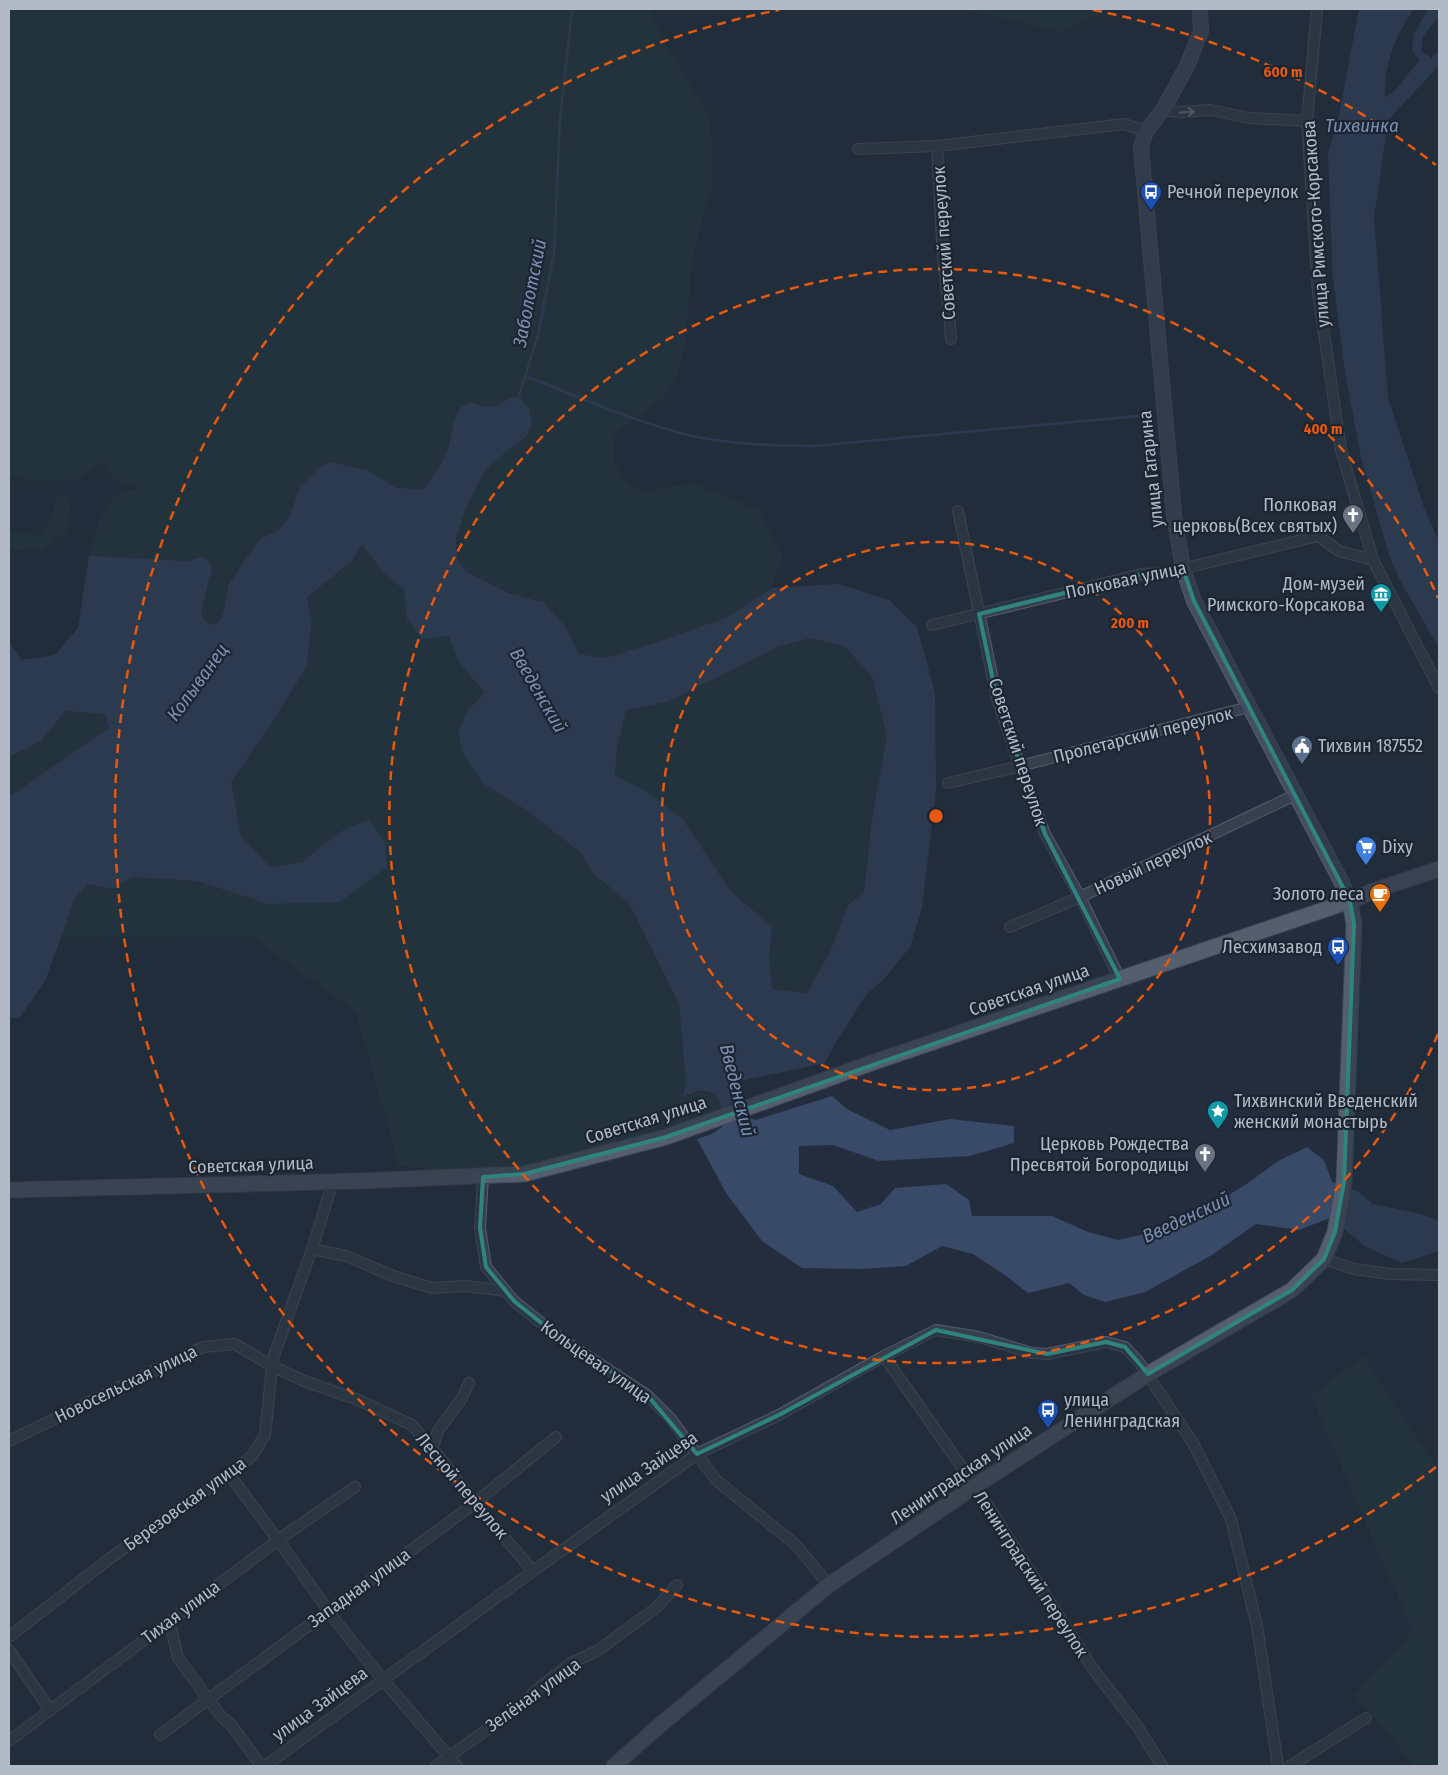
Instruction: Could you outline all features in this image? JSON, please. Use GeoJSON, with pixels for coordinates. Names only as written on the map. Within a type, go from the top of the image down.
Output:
{"type":"FeatureCollection","features":[{"type":"Feature","properties":{"kind":"main road","name":"Советская улица"},"geometry":{"type":"LineString","coordinates":[[9,1190],[333,1182],[524,1174],[666,1137],[741,1109],[1439,869]]}},
{"type":"Feature","properties":{"kind":"main road","name":"Ленинградская улица"},"geometry":{"type":"LineString","coordinates":[[614,1766],[660,1725],[829,1585],[974,1486],[1148,1374],[1292,1290],[1324,1259],[1335,1232],[1344,1182],[1354,924],[1350,901]]}},
{"type":"Feature","properties":{"kind":"street","name":"улица Гагарина"},"geometry":{"type":"LineString","coordinates":[[1200,9],[1201,32],[1187,66],[1163,110],[1146,131],[1140,147],[1173,505],[1183,569],[1194,601],[1350,901]]}},
{"type":"Feature","properties":{"kind":"street","name":"улица Римского-Корсакова"},"geometry":{"type":"LineString","coordinates":[[1317,9],[1307,121],[1318,292],[1341,450],[1373,560],[1439,688]]}},
{"type":"Feature","properties":{"kind":"street"},"geometry":{"type":"LineString","coordinates":[[1163,110],[1182,112],[1211,110],[1249,118],[1307,121]]}},
{"type":"Feature","properties":{"kind":"street"},"geometry":{"type":"LineString","coordinates":[[858,149],[937,146],[1124,124],[1146,131]]}},
{"type":"Feature","properties":{"kind":"street","name":"Советский переулок"},"geometry":{"type":"LineString","coordinates":[[937,146],[943,259],[951,339]]}},
{"type":"Feature","properties":{"kind":"street","name":"Советский переулок"},"geometry":{"type":"LineString","coordinates":[[958,511],[997,698],[1020,766],[1044,834],[1080,897],[1120,979]]}},
{"type":"Feature","properties":{"kind":"street","name":"Полковая улица"},"geometry":{"type":"LineString","coordinates":[[932,625],[1142,574],[1165,573],[1318,536],[1339,551],[1373,560]]}},
{"type":"Feature","properties":{"kind":"street","name":"Пролетарский переулок"},"geometry":{"type":"LineString","coordinates":[[948,783],[1249,707]]}},
{"type":"Feature","properties":{"kind":"street","name":"Новый переулок"},"geometry":{"type":"LineString","coordinates":[[1010,927],[1080,897],[1295,795]]}},
{"type":"Feature","properties":{"kind":"street","name":"Кольцевая улица"},"geometry":{"type":"LineString","coordinates":[[483,1177],[480,1228],[486,1268],[514,1301],[560,1338],[647,1395],[671,1419],[716,1480],[796,1545],[829,1585]]}},
{"type":"Feature","properties":{"kind":"street","name":"Березовская улица"},"geometry":{"type":"LineString","coordinates":[[9,1637],[109,1559],[252,1456],[264,1435],[273,1358],[312,1249],[333,1182]]}},
{"type":"Feature","properties":{"kind":"street"},"geometry":{"type":"LineString","coordinates":[[312,1249],[346,1256],[393,1276],[432,1288],[465,1286],[506,1291]]}},
{"type":"Feature","properties":{"kind":"street"},"geometry":{"type":"LineString","coordinates":[[1324,1259],[1354,1269],[1390,1274],[1439,1275]]}},
{"type":"Feature","properties":{"kind":"street","name":"улица Зайцева"},"geometry":{"type":"LineString","coordinates":[[265,1766],[697,1454],[779,1415],[884,1356],[936,1330],[979,1337],[1032,1353],[1047,1354],[1106,1342],[1125,1346],[1148,1374],[1193,1443],[1231,1519],[1257,1626],[1278,1766]]}},
{"type":"Feature","properties":{"kind":"street","name":"Новосельская улица"},"geometry":{"type":"LineString","coordinates":[[9,1441],[203,1347],[236,1344],[272,1366]]}},
{"type":"Feature","properties":{"kind":"street","name":"Ленинградский переулок"},"geometry":{"type":"LineString","coordinates":[[884,1356],[974,1486],[1090,1666],[1137,1726],[1162,1766]]}},
{"type":"Feature","properties":{"kind":"street","name":"Лесной переулок"},"geometry":{"type":"LineString","coordinates":[[272,1366],[304,1381],[356,1399],[412,1425],[533,1571]]}},
{"type":"Feature","properties":{"kind":"street"},"geometry":{"type":"LineString","coordinates":[[432,1449],[438,1431],[462,1398],[469,1383]]}},
{"type":"Feature","properties":{"kind":"street","name":"Западная улица"},"geometry":{"type":"LineString","coordinates":[[160,1735],[475,1503],[556,1437]]}},
{"type":"Feature","properties":{"kind":"street"},"geometry":{"type":"LineString","coordinates":[[228,1474],[328,1610],[384,1681],[457,1766]]}},
{"type":"Feature","properties":{"kind":"street","name":"Тихая улица"},"geometry":{"type":"LineString","coordinates":[[9,1741],[278,1540],[355,1487]]}},
{"type":"Feature","properties":{"kind":"street","name":"Зелёная улица"},"geometry":{"type":"LineString","coordinates":[[436,1766],[521,1705],[571,1663],[597,1651],[656,1608],[677,1585]]}},
{"type":"Feature","properties":{"kind":"street"},"geometry":{"type":"LineString","coordinates":[[168,1622],[178,1658],[220,1715],[233,1727],[261,1766]]}},
{"type":"Feature","properties":{"kind":"street"},"geometry":{"type":"LineString","coordinates":[[9,1650],[50,1710]]}},
{"type":"Feature","properties":{"kind":"street"},"geometry":{"type":"LineString","coordinates":[[1290,1766],[1366,1718]]}},
{"type":"Feature","properties":{"kind":"highlighted area"},"geometry":{"type":"Polygon","coordinates":[[[1183,569],[1194,601],[1350,901],[1354,924],[1344,1182],[1335,1232],[1324,1259],[1292,1290],[1148,1374],[1125,1347],[1106,1342],[1047,1354],[936,1330],[779,1415],[697,1454],[647,1395],[560,1338],[514,1301],[486,1267],[480,1228],[483,1177],[524,1174],[666,1137],[1120,979],[1045,834],[997,699],[979,614],[1142,574],[1183,569]]]}},
{"type":"Feature","properties":{"kind":"green space"},"geometry":{"type":"Polygon","coordinates":[[[9,9],[648,9],[661,36],[710,118],[713,180],[692,262],[684,351],[676,376],[663,398],[615,433],[614,459],[624,479],[641,491],[694,484],[759,510],[782,555],[772,588],[728,617],[654,643],[605,658],[579,654],[560,621],[545,604],[509,593],[477,579],[460,564],[457,553],[457,539],[460,524],[477,482],[483,472],[493,462],[527,436],[505,399],[498,405],[488,407],[479,404],[458,410],[447,455],[424,489],[396,488],[368,471],[332,462],[322,465],[300,487],[289,518],[280,529],[259,540],[228,584],[224,611],[221,619],[215,626],[205,622],[201,611],[212,568],[201,557],[189,561],[89,556],[100,519],[110,502],[116,495],[124,491],[139,489],[117,481],[100,463],[75,480],[29,481],[9,474],[9,9]]]}},
{"type":"Feature","properties":{"kind":"green space"},"geometry":{"type":"Polygon","coordinates":[[[962,9],[1109,9],[1060,32],[962,9]]]}},
{"type":"Feature","properties":{"kind":"green space"},"geometry":{"type":"Polygon","coordinates":[[[57,494],[70,498],[67,530],[43,551],[9,550],[9,532],[38,536],[50,521],[57,494]]]}},
{"type":"Feature","properties":{"kind":"green space"},"geometry":{"type":"Polygon","coordinates":[[[362,544],[383,572],[405,590],[407,619],[449,636],[460,662],[485,693],[468,710],[484,784],[525,809],[580,852],[594,874],[629,903],[679,1004],[686,1081],[684,1096],[704,1092],[713,1094],[723,1112],[707,1122],[483,1177],[399,1165],[356,1012],[252,936],[61,937],[75,898],[88,884],[114,889],[132,877],[197,881],[268,904],[340,832],[302,862],[270,867],[241,836],[231,782],[306,668],[312,621],[307,597],[352,561],[362,544]]]}},
{"type":"Feature","properties":{"kind":"green space"},"geometry":{"type":"Polygon","coordinates":[[[810,638],[844,646],[872,676],[887,736],[872,820],[864,892],[848,905],[831,950],[807,993],[772,989],[769,959],[772,926],[731,892],[682,818],[615,776],[617,747],[626,710],[667,702],[777,647],[810,638]]]}},
{"type":"Feature","properties":{"kind":"green space"},"geometry":{"type":"Polygon","coordinates":[[[65,711],[105,714],[109,728],[9,797],[9,757],[41,741],[65,711]]]}},
{"type":"Feature","properties":{"kind":"green space"},"geometry":{"type":"Polygon","coordinates":[[[1364,1357],[1439,1472],[1439,1766],[1415,1766],[1355,1695],[1413,1631],[1311,1396],[1364,1357]]]}},
{"type":"Feature","properties":{"kind":"water","name":"Тихвинка"},"geometry":{"type":"Polygon","coordinates":[[[1359,9],[1414,9],[1396,40],[1392,51],[1386,74],[1385,98],[1396,89],[1420,61],[1412,50],[1414,34],[1428,9],[1439,9],[1439,16],[1423,36],[1421,51],[1430,57],[1436,69],[1388,120],[1374,217],[1388,398],[1424,508],[1439,542],[1439,648],[1401,582],[1390,558],[1361,457],[1345,372],[1333,279],[1328,153],[1337,126],[1359,9]]]}},
{"type":"Feature","properties":{"kind":"water"},"geometry":{"type":"Polygon","coordinates":[[[519,397],[529,409],[532,423],[527,436],[492,463],[483,473],[466,507],[456,538],[457,558],[466,572],[508,593],[543,602],[565,626],[579,654],[605,658],[654,643],[728,617],[772,588],[838,584],[889,600],[917,627],[935,693],[936,790],[922,908],[910,947],[884,979],[866,995],[825,1063],[740,1081],[738,1100],[746,1117],[756,1120],[832,1096],[847,1109],[890,1130],[950,1119],[1014,1126],[1014,1143],[970,1156],[879,1161],[833,1145],[799,1146],[799,1174],[833,1186],[857,1212],[881,1204],[895,1188],[946,1184],[969,1200],[972,1216],[1052,1216],[1088,1232],[1118,1240],[1154,1232],[1208,1208],[1248,1183],[1278,1161],[1307,1147],[1324,1160],[1332,1182],[1359,1192],[1372,1204],[1421,1214],[1439,1221],[1439,1251],[1402,1263],[1365,1246],[1330,1218],[1299,1230],[1256,1224],[1212,1255],[1145,1292],[1105,1302],[1084,1295],[1069,1283],[1028,1293],[973,1254],[942,1246],[906,1266],[860,1269],[802,1268],[762,1241],[726,1193],[697,1139],[712,1134],[722,1127],[720,1102],[717,1097],[707,1091],[683,1096],[686,1081],[679,1004],[629,903],[594,874],[580,852],[525,809],[484,784],[462,752],[459,730],[468,710],[485,693],[459,662],[449,636],[422,639],[407,619],[404,590],[383,572],[362,544],[352,561],[307,597],[312,621],[306,668],[231,782],[241,836],[270,867],[302,862],[340,832],[369,819],[385,842],[387,867],[340,902],[268,904],[197,881],[132,877],[114,889],[88,884],[75,898],[45,981],[19,1018],[9,1018],[9,797],[109,728],[105,714],[65,711],[41,741],[9,757],[9,642],[22,660],[55,655],[78,628],[89,556],[189,561],[201,557],[208,560],[212,568],[201,611],[205,622],[215,625],[221,619],[224,611],[228,585],[259,540],[280,529],[289,518],[300,487],[322,465],[332,462],[369,471],[396,488],[424,489],[446,455],[456,415],[462,406],[472,403],[491,407],[510,398],[519,397]],[[810,638],[777,647],[667,702],[626,710],[617,747],[615,776],[645,791],[682,818],[731,892],[772,926],[769,959],[772,989],[807,993],[831,950],[848,905],[864,892],[872,820],[887,736],[872,676],[844,646],[810,638]]]}},
{"type":"Feature","properties":{"kind":"waterway","name":"Заболотский"},"geometry":{"type":"LineString","coordinates":[[518,399],[538,335],[554,254],[560,118],[572,9]]}},
{"type":"Feature","properties":{"kind":"waterway"},"geometry":{"type":"LineString","coordinates":[[1434,64],[1439,57]]}},
{"type":"Feature","properties":{"kind":"waterway"},"geometry":{"type":"LineString","coordinates":[[526,376],[604,408],[684,434],[716,440],[765,445],[814,446],[1138,416]]}},
{"type":"Feature","properties":{"kind":"place","name":"Речной переулок"},"geometry":{"type":"Point","coordinates":[1151,211]}},
{"type":"Feature","properties":{"kind":"place","name":"Полковая церковь(Всех святых)"},"geometry":{"type":"Point","coordinates":[1353,534]}},
{"type":"Feature","properties":{"kind":"place","name":"Дом-музей Римского-Корсакова"},"geometry":{"type":"Point","coordinates":[1381,613]}},
{"type":"Feature","properties":{"kind":"place","name":"Тихвин 187552"},"geometry":{"type":"Point","coordinates":[1302,765]}},
{"type":"Feature","properties":{"kind":"place","name":"Dixy"},"geometry":{"type":"Point","coordinates":[1366,866]}},
{"type":"Feature","properties":{"kind":"place","name":"Золото леса"},"geometry":{"type":"Point","coordinates":[1380,913]}},
{"type":"Feature","properties":{"kind":"place","name":"Лесхимзавод"},"geometry":{"type":"Point","coordinates":[1338,966]}},
{"type":"Feature","properties":{"kind":"place","name":"Тихвинский Введенский женский монастырь"},"geometry":{"type":"Point","coordinates":[1218,1130]}},
{"type":"Feature","properties":{"kind":"place","name":"Церковь Рождества Пресвятой Богородицы"},"geometry":{"type":"Point","coordinates":[1205,1173]}},
{"type":"Feature","properties":{"kind":"place","name":"улица Ленинградская"},"geometry":{"type":"Point","coordinates":[1048,1429]}},
{"type":"Feature","properties":{"kind":"water label","name":"Колыванец"},"geometry":{"type":"Point","coordinates":[197,682]}},
{"type":"Feature","properties":{"kind":"water label","name":"Введенский"},"geometry":{"type":"Point","coordinates":[539,690]}},
{"type":"Feature","properties":{"kind":"water label","name":"Введенский"},"geometry":{"type":"Point","coordinates":[738,1090]}},
{"type":"Feature","properties":{"kind":"water label","name":"Введенский"},"geometry":{"type":"Point","coordinates":[1186,1217]}}]}
